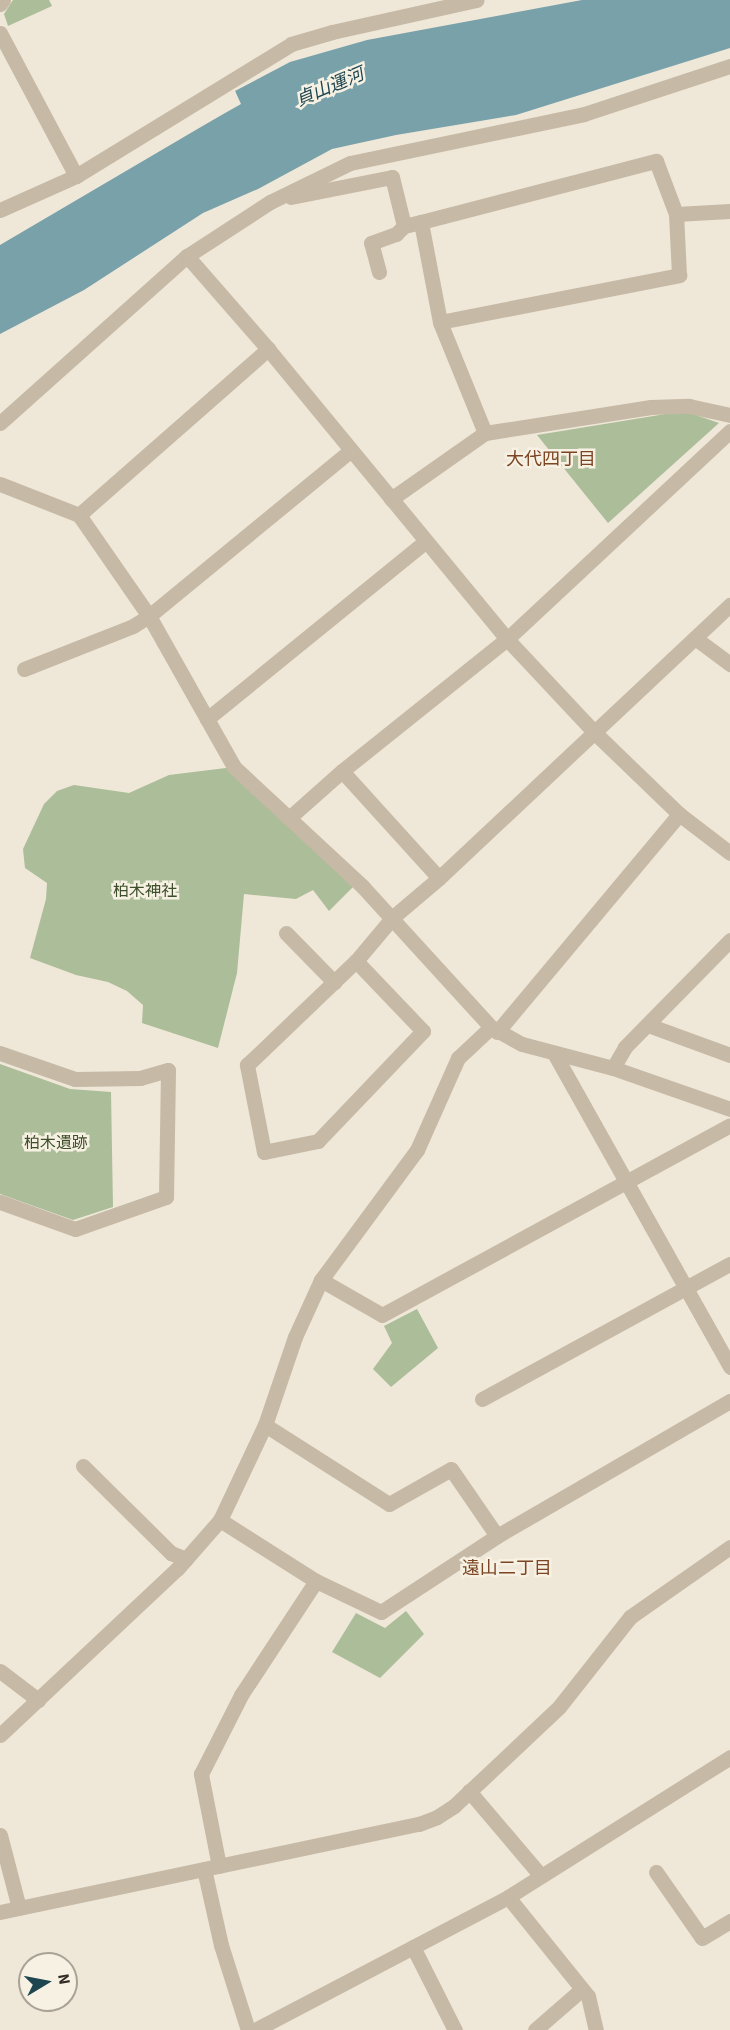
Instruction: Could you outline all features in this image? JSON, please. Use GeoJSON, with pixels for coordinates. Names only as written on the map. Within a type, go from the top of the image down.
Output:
{"type":"FeatureCollection","features":[{"type":"Feature","properties":{"kind":"street"},"geometry":{"type":"LineString","coordinates":[[0,4],[3,0]]}},
{"type":"Feature","properties":{"kind":"street"},"geometry":{"type":"LineString","coordinates":[[0,210],[76,176],[291,44],[332,32],[476,0]]}},
{"type":"Feature","properties":{"kind":"street"},"geometry":{"type":"LineString","coordinates":[[0,33],[76,176]]}},
{"type":"Feature","properties":{"kind":"street"},"geometry":{"type":"LineString","coordinates":[[0,423],[187,256],[270,202],[350,163],[584,114],[730,66]]}},
{"type":"Feature","properties":{"kind":"street"},"geometry":{"type":"LineString","coordinates":[[379,272],[371,243],[396,234],[404,226],[656,161],[676,214],[679,275],[440,322]]}},
{"type":"Feature","properties":{"kind":"street"},"geometry":{"type":"LineString","coordinates":[[270,202],[392,177],[404,226]]}},
{"type":"Feature","properties":{"kind":"street"},"geometry":{"type":"LineString","coordinates":[[676,214],[730,211]]}},
{"type":"Feature","properties":{"kind":"street"},"geometry":{"type":"LineString","coordinates":[[421,222],[440,322],[485,433]]}},
{"type":"Feature","properties":{"kind":"street"},"geometry":{"type":"LineString","coordinates":[[187,256],[268,349],[507,639],[594,732],[679,814],[730,853]]}},
{"type":"Feature","properties":{"kind":"street"},"geometry":{"type":"LineString","coordinates":[[79,515],[268,349]]}},
{"type":"Feature","properties":{"kind":"street"},"geometry":{"type":"LineString","coordinates":[[391,499],[485,433],[651,407],[689,406],[730,415]]}},
{"type":"Feature","properties":{"kind":"street"},"geometry":{"type":"LineString","coordinates":[[289,818],[342,771],[507,639],[730,431]]}},
{"type":"Feature","properties":{"kind":"street"},"geometry":{"type":"LineString","coordinates":[[24,669],[133,626],[149,616],[350,451]]}},
{"type":"Feature","properties":{"kind":"street"},"geometry":{"type":"LineString","coordinates":[[0,484],[79,515],[149,616],[234,767],[337,861],[393,917],[494,1030],[554,1053],[613,1068],[730,1109]]}},
{"type":"Feature","properties":{"kind":"street"},"geometry":{"type":"LineString","coordinates":[[207,719],[426,541]]}},
{"type":"Feature","properties":{"kind":"street"},"geometry":{"type":"LineString","coordinates":[[356,961],[423,1031],[318,1141],[264,1152],[247,1065],[356,961],[393,917],[439,878],[730,605]]}},
{"type":"Feature","properties":{"kind":"street"},"geometry":{"type":"LineString","coordinates":[[695,638],[730,664]]}},
{"type":"Feature","properties":{"kind":"street"},"geometry":{"type":"LineString","coordinates":[[342,771],[439,878]]}},
{"type":"Feature","properties":{"kind":"street"},"geometry":{"type":"LineString","coordinates":[[0,1735],[186,1559],[220,1520],[265,1425],[295,1337],[321,1280],[417,1150],[458,1058],[494,1030],[679,814]]}},
{"type":"Feature","properties":{"kind":"street"},"geometry":{"type":"LineString","coordinates":[[286,933],[334,982]]}},
{"type":"Feature","properties":{"kind":"street"},"geometry":{"type":"LineString","coordinates":[[613,1068],[625,1047],[730,940]]}},
{"type":"Feature","properties":{"kind":"street"},"geometry":{"type":"LineString","coordinates":[[648,1025],[730,1055]]}},
{"type":"Feature","properties":{"kind":"street"},"geometry":{"type":"LineString","coordinates":[[0,1053],[75,1079],[140,1078],[168,1070],[166,1197],[75,1229],[2,1208]]}},
{"type":"Feature","properties":{"kind":"street"},"geometry":{"type":"LineString","coordinates":[[554,1053],[730,1367]]}},
{"type":"Feature","properties":{"kind":"street"},"geometry":{"type":"LineString","coordinates":[[321,1280],[381,1315],[626,1184],[730,1125]]}},
{"type":"Feature","properties":{"kind":"street"},"geometry":{"type":"LineString","coordinates":[[482,1399],[730,1264]]}},
{"type":"Feature","properties":{"kind":"street"},"geometry":{"type":"LineString","coordinates":[[220,1520],[316,1581],[381,1612],[497,1536],[730,1401]]}},
{"type":"Feature","properties":{"kind":"street"},"geometry":{"type":"LineString","coordinates":[[265,1425],[389,1504],[451,1469],[497,1536]]}},
{"type":"Feature","properties":{"kind":"street"},"geometry":{"type":"LineString","coordinates":[[83,1467],[171,1553],[186,1559]]}},
{"type":"Feature","properties":{"kind":"street"},"geometry":{"type":"LineString","coordinates":[[0,1912],[419,1824],[454,1806],[559,1707],[630,1617],[730,1547]]}},
{"type":"Feature","properties":{"kind":"street"},"geometry":{"type":"LineString","coordinates":[[248,2030],[221,1945],[201,1774],[241,1695],[316,1581]]}},
{"type":"Feature","properties":{"kind":"street"},"geometry":{"type":"LineString","coordinates":[[0,1671],[38,1700]]}},
{"type":"Feature","properties":{"kind":"street"},"geometry":{"type":"LineString","coordinates":[[255,2030],[508,1897],[730,1757]]}},
{"type":"Feature","properties":{"kind":"street"},"geometry":{"type":"LineString","coordinates":[[469,1791],[541,1876]]}},
{"type":"Feature","properties":{"kind":"street"},"geometry":{"type":"LineString","coordinates":[[0,1835],[19,1908]]}},
{"type":"Feature","properties":{"kind":"street"},"geometry":{"type":"LineString","coordinates":[[656,1872],[702,1938],[730,1921]]}},
{"type":"Feature","properties":{"kind":"street"},"geometry":{"type":"LineString","coordinates":[[508,1897],[588,1996],[596,2030]]}},
{"type":"Feature","properties":{"kind":"street"},"geometry":{"type":"LineString","coordinates":[[413,1947],[455,2030]]}},
{"type":"Feature","properties":{"kind":"street"},"geometry":{"type":"LineString","coordinates":[[535,2030],[582,1989]]}},
{"type":"Feature","properties":{"kind":"green space"},"geometry":{"type":"Polygon","coordinates":[[[13,0],[49,0],[52,6],[8,26],[4,14],[13,0]]]}},
{"type":"Feature","properties":{"kind":"green space"},"geometry":{"type":"Polygon","coordinates":[[[684,411],[719,423],[608,523],[537,435],[684,411]]]}},
{"type":"Feature","properties":{"kind":"green space","name":"柏木神社"},"geometry":{"type":"Polygon","coordinates":[[[234,767],[358,882],[329,911],[313,890],[296,899],[244,894],[237,973],[218,1048],[142,1023],[143,1005],[127,991],[108,982],[76,975],[30,958],[46,899],[47,883],[25,868],[23,849],[44,804],[57,791],[74,785],[129,793],[169,775],[234,767]]]}},
{"type":"Feature","properties":{"kind":"green space","name":"柏木遺跡"},"geometry":{"type":"Polygon","coordinates":[[[0,1064],[70,1089],[111,1092],[113,1207],[73,1220],[0,1194],[0,1064]]]}},
{"type":"Feature","properties":{"kind":"green space"},"geometry":{"type":"Polygon","coordinates":[[[417,1309],[438,1348],[391,1387],[373,1369],[392,1343],[384,1326],[417,1309]]]}},
{"type":"Feature","properties":{"kind":"green space"},"geometry":{"type":"Polygon","coordinates":[[[406,1611],[424,1634],[380,1678],[332,1652],[356,1613],[385,1628],[406,1611]]]}},
{"type":"Feature","properties":{"kind":"water","name":"貞山運河"},"geometry":{"type":"Polygon","coordinates":[[[582,0],[730,0],[730,48],[516,115],[396,135],[332,149],[258,189],[203,213],[84,290],[0,334],[0,245],[240,104],[235,91],[290,62],[367,40],[582,0]]]}},
{"type":"Feature","properties":{"kind":"pier"},"geometry":{"type":"Polygon","coordinates":[[[235,91],[241,104],[77,196],[237,103],[232,93],[235,91]]]}},
{"type":"Feature","properties":{"kind":"district","name":"大代四丁目"},"geometry":{"type":"Point","coordinates":[551,460]}},
{"type":"Feature","properties":{"kind":"district","name":"遠山二丁目"},"geometry":{"type":"Point","coordinates":[507,1569]}}]}
